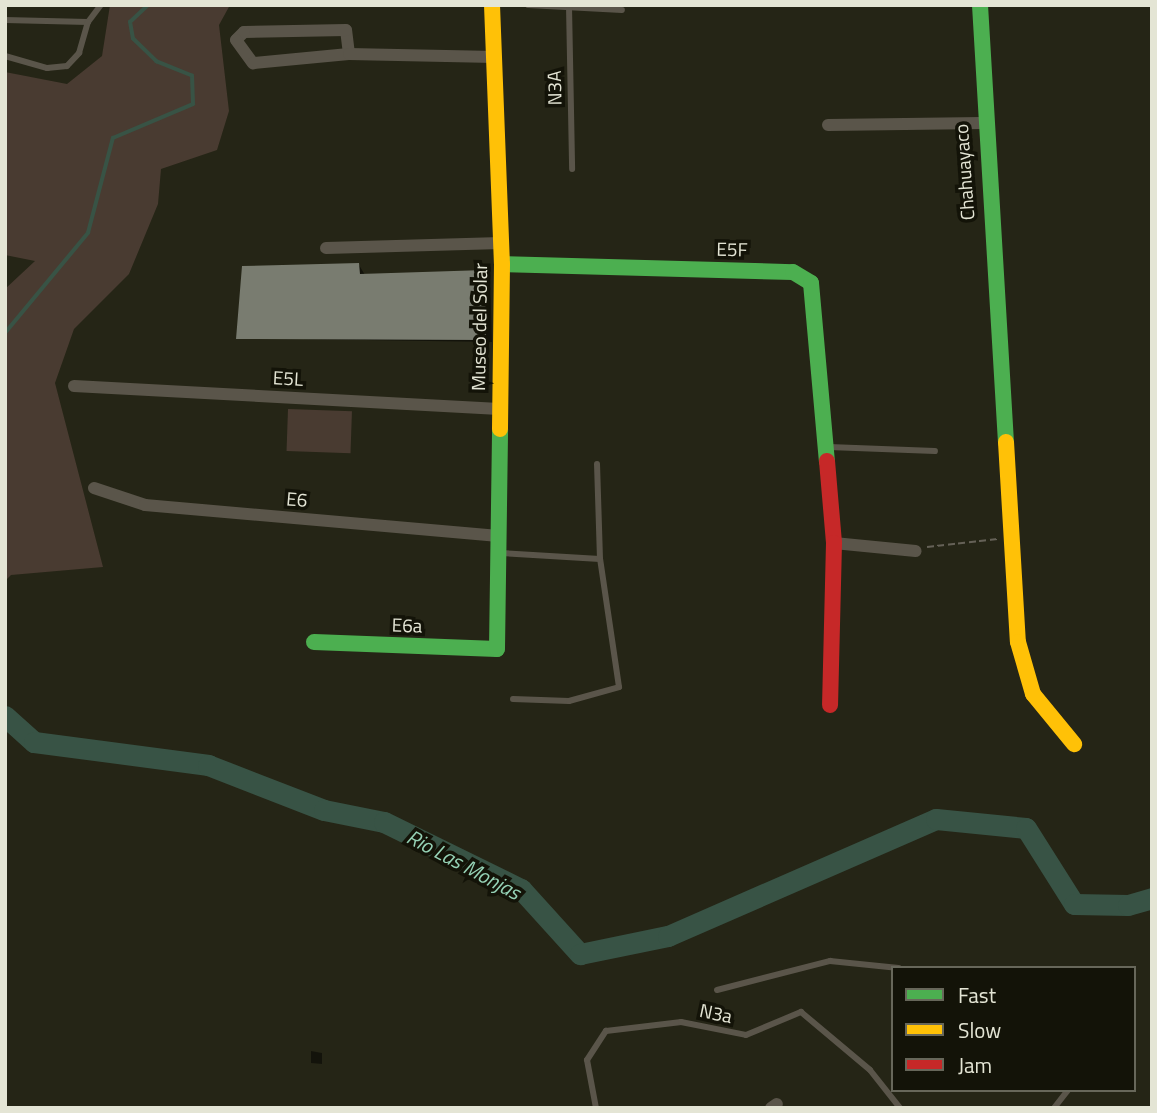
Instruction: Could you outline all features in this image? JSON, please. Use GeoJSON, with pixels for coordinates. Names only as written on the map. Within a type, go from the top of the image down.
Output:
{"type":"FeatureCollection","features":[{"type":"Feature","properties":{"kind":"street","name":"Museo del Solar"},"geometry":{"type":"LineString","coordinates":[[492,5],[502,264],[497,649]]}},
{"type":"Feature","properties":{"kind":"street","name":"Chahuayaco"},"geometry":{"type":"LineString","coordinates":[[979,5],[982,123],[1021,661],[1042,708],[1074,744]]}},
{"type":"Feature","properties":{"kind":"street"},"geometry":{"type":"LineString","coordinates":[[349,54],[346,30],[244,32],[236,40],[254,62],[349,54],[495,57]]}},
{"type":"Feature","properties":{"kind":"street"},"geometry":{"type":"LineString","coordinates":[[828,125],[982,123]]}},
{"type":"Feature","properties":{"kind":"street"},"geometry":{"type":"LineString","coordinates":[[326,248],[501,243]]}},
{"type":"Feature","properties":{"kind":"street","name":"E5F"},"geometry":{"type":"LineString","coordinates":[[502,264],[800,274],[814,290],[822,429],[834,543],[830,705]]}},
{"type":"Feature","properties":{"kind":"street","name":"E5L"},"geometry":{"type":"LineString","coordinates":[[74,386],[499,409]]}},
{"type":"Feature","properties":{"kind":"street","name":"E6"},"geometry":{"type":"LineString","coordinates":[[94,488],[145,505],[499,536]]}},
{"type":"Feature","properties":{"kind":"street"},"geometry":{"type":"LineString","coordinates":[[834,543],[916,551]]}},
{"type":"Feature","properties":{"kind":"street","name":"E6a"},"geometry":{"type":"LineString","coordinates":[[314,642],[497,649]]}},
{"type":"Feature","properties":{"kind":"lane"},"geometry":{"type":"LineString","coordinates":[[5,56],[47,68],[67,65],[79,53],[88,22],[101,5]]}},
{"type":"Feature","properties":{"kind":"lane"},"geometry":{"type":"LineString","coordinates":[[528,5],[622,10]]}},
{"type":"Feature","properties":{"kind":"lane","name":"N3A"},"geometry":{"type":"LineString","coordinates":[[569,6],[572,169]]}},
{"type":"Feature","properties":{"kind":"lane"},"geometry":{"type":"LineString","coordinates":[[5,20],[88,22]]}},
{"type":"Feature","properties":{"kind":"lane"},"geometry":{"type":"LineString","coordinates":[[824,447],[934,452]]}},
{"type":"Feature","properties":{"kind":"lane"},"geometry":{"type":"LineString","coordinates":[[513,699],[569,701],[619,687],[600,559],[597,464]]}},
{"type":"Feature","properties":{"kind":"lane"},"geometry":{"type":"LineString","coordinates":[[499,553],[600,559]]}},
{"type":"Feature","properties":{"kind":"lane","name":"N3a"},"geometry":{"type":"LineString","coordinates":[[717,990],[831,961],[891,967]]}},
{"type":"Feature","properties":{"kind":"lane","name":"N3a"},"geometry":{"type":"LineString","coordinates":[[596,1108],[587,1060],[606,1031],[681,1022],[746,1035],[801,1012],[870,1070],[900,1108]]}},
{"type":"Feature","properties":{"kind":"lane"},"geometry":{"type":"LineString","coordinates":[[1054,1108],[1066,1092]]}},
{"type":"Feature","properties":{"kind":"path"},"geometry":{"type":"LineString","coordinates":[[916,551],[995,540],[1013,525]]}},
{"type":"Feature","properties":{"kind":"shaded area"},"geometry":{"type":"Polygon","coordinates":[[[110,5],[230,5],[219,25],[229,111],[217,150],[161,169],[158,204],[129,274],[74,329],[55,383],[103,567],[11,575],[5,581],[5,289],[35,261],[5,255],[5,72],[67,84],[102,56],[110,5]]]}},
{"type":"Feature","properties":{"kind":"shaded area"},"geometry":{"type":"Polygon","coordinates":[[[288,409],[352,411],[350,453],[287,451],[288,409]]]}},
{"type":"Feature","properties":{"kind":"building"},"geometry":{"type":"Polygon","coordinates":[[[359,263],[360,274],[485,270],[486,340],[236,339],[242,266],[359,263]]]}},
{"type":"Feature","properties":{"kind":"waterway"},"geometry":{"type":"LineString","coordinates":[[5,333],[88,233],[113,138],[193,104],[192,76],[157,62],[133,39],[130,22],[148,5]]}},
{"type":"Feature","properties":{"kind":"waterway"},"geometry":{"type":"LineString","coordinates":[[5,472],[5,483]]}},
{"type":"Feature","properties":{"kind":"waterway","name":"Rio Las Monjas"},"geometry":{"type":"LineString","coordinates":[[5,716],[34,742],[208,765],[324,810],[384,822],[521,889],[580,954],[668,936],[936,819],[1026,828],[1074,904],[1128,905],[1152,898]]}},
{"type":"Feature","properties":{"kind":"traffic: fast"},"geometry":{"type":"LineString","coordinates":[[980,5],[1006,442]]}},
{"type":"Feature","properties":{"kind":"traffic: fast"},"geometry":{"type":"LineString","coordinates":[[502,264],[793,272],[811,283],[827,461]]}},
{"type":"Feature","properties":{"kind":"traffic: fast"},"geometry":{"type":"LineString","coordinates":[[314,642],[497,649],[500,429]]}},
{"type":"Feature","properties":{"kind":"traffic: slow"},"geometry":{"type":"LineString","coordinates":[[492,5],[502,264],[500,429]]}},
{"type":"Feature","properties":{"kind":"traffic: slow"},"geometry":{"type":"LineString","coordinates":[[1006,442],[1018,642],[1033,694],[1074,744]]}},
{"type":"Feature","properties":{"kind":"traffic: jam"},"geometry":{"type":"LineString","coordinates":[[827,461],[834,543],[830,705]]}}]}
